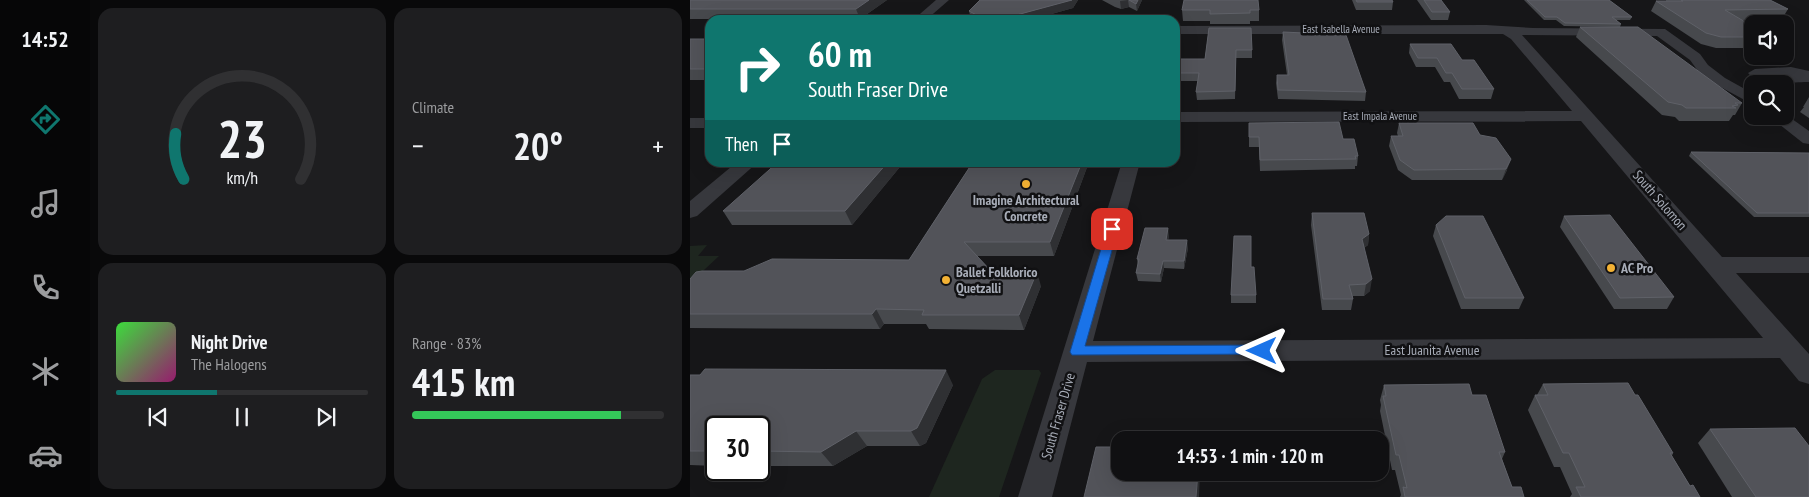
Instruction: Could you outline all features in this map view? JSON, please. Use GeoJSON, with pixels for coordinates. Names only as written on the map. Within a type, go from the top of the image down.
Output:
{"type":"FeatureCollection","features":[{"type":"Feature","properties":{"kind":"street"},"geometry":{"type":"LineString","coordinates":[[925,15],[943,0]]}},
{"type":"Feature","properties":{"kind":"street","name":"East Isabella Avenue"},"geometry":{"type":"LineString","coordinates":[[1180,30],[1486,29],[1507,31],[1660,32],[1695,57],[1699,64],[1711,75],[1744,94]]}},
{"type":"Feature","properties":{"kind":"street","name":"South Solomon"},"geometry":{"type":"LineString","coordinates":[[1507,31],[1516,36],[1809,373]]}},
{"type":"Feature","properties":{"kind":"street"},"geometry":{"type":"LineString","coordinates":[[1711,75],[1755,75],[1761,71],[1774,71],[1809,76]]}},
{"type":"Feature","properties":{"kind":"street"},"geometry":{"type":"LineString","coordinates":[[690,112],[705,112]]}},
{"type":"Feature","properties":{"kind":"street","name":"East Impala Avenue"},"geometry":{"type":"LineString","coordinates":[[1180,117],[1585,116]]}},
{"type":"Feature","properties":{"kind":"street"},"geometry":{"type":"LineString","coordinates":[[690,123],[705,123]]}},
{"type":"Feature","properties":{"kind":"street"},"geometry":{"type":"LineString","coordinates":[[1790,125],[1809,139]]}},
{"type":"Feature","properties":{"kind":"street"},"geometry":{"type":"LineString","coordinates":[[690,212],[743,167]]}},
{"type":"Feature","properties":{"kind":"street","name":"South Fraser Drive"},"geometry":{"type":"LineString","coordinates":[[1035,497],[1130,167]]}},
{"type":"Feature","properties":{"kind":"street"},"geometry":{"type":"LineString","coordinates":[[1717,265],[1809,265]]}},
{"type":"Feature","properties":{"kind":"street","name":"East Juanita Avenue"},"geometry":{"type":"LineString","coordinates":[[1077,352],[1787,348]]}},
{"type":"Feature","properties":{"kind":"shaded area"},"geometry":{"type":"Polygon","coordinates":[[[707,245],[698,256],[719,256],[690,283],[690,246],[707,245]]]}},
{"type":"Feature","properties":{"kind":"shaded area"},"geometry":{"type":"Polygon","coordinates":[[[995,370],[1039,370],[1041,373],[999,497],[929,497],[982,379],[995,370]]]}},
{"type":"Feature","properties":{"kind":"building"},"geometry":{"type":"Polygon","coordinates":[[[690,0],[869,0],[856,9],[690,9],[690,0]]]}},
{"type":"Feature","properties":{"kind":"building"},"geometry":{"type":"Polygon","coordinates":[[[980,0],[1072,0],[1016,15],[977,15],[969,11],[980,0]]]}},
{"type":"Feature","properties":{"kind":"building"},"geometry":{"type":"Polygon","coordinates":[[[1129,0],[1138,0],[1136,4],[1129,0]]]}},
{"type":"Feature","properties":{"kind":"building"},"geometry":{"type":"Polygon","coordinates":[[[1184,0],[1258,0],[1259,10],[1250,10],[1250,13],[1210,14],[1210,10],[1182,10],[1184,0]]]}},
{"type":"Feature","properties":{"kind":"building"},"geometry":{"type":"Polygon","coordinates":[[[1356,0],[1392,0],[1393,2],[1357,2],[1356,0]]]}},
{"type":"Feature","properties":{"kind":"building"},"geometry":{"type":"Polygon","coordinates":[[[1424,0],[1441,0],[1450,12],[1432,12],[1424,0]]]}},
{"type":"Feature","properties":{"kind":"building"},"geometry":{"type":"Polygon","coordinates":[[[1527,0],[1609,0],[1632,17],[1612,17],[1621,24],[1565,23],[1557,17],[1545,17],[1527,0]]]}},
{"type":"Feature","properties":{"kind":"building"},"geometry":{"type":"Polygon","coordinates":[[[1681,0],[1770,0],[1788,9],[1725,10],[1744,21],[1744,37],[1721,37],[1706,33],[1656,1],[1683,1],[1681,0]]]}},
{"type":"Feature","properties":{"kind":"building"},"geometry":{"type":"Polygon","coordinates":[[[1580,27],[1638,27],[1742,103],[1735,103],[1738,105],[1732,106],[1736,108],[1686,108],[1682,105],[1668,102],[1580,27]]]}},
{"type":"Feature","properties":{"kind":"building"},"geometry":{"type":"Polygon","coordinates":[[[1209,28],[1251,28],[1252,50],[1236,50],[1235,91],[1196,92],[1199,73],[1180,73],[1180,59],[1205,59],[1209,28]]]}},
{"type":"Feature","properties":{"kind":"building"},"geometry":{"type":"Polygon","coordinates":[[[1283,32],[1346,35],[1366,92],[1278,90],[1277,75],[1289,75],[1283,32]]]}},
{"type":"Feature","properties":{"kind":"building"},"geometry":{"type":"Polygon","coordinates":[[[690,39],[705,39],[705,69],[690,69],[690,39]]]}},
{"type":"Feature","properties":{"kind":"building"},"geometry":{"type":"Polygon","coordinates":[[[1410,44],[1451,44],[1462,60],[1474,60],[1494,89],[1462,89],[1452,73],[1446,73],[1437,58],[1418,58],[1410,44]]]}},
{"type":"Feature","properties":{"kind":"building"},"geometry":{"type":"Polygon","coordinates":[[[1339,122],[1343,139],[1354,139],[1358,156],[1355,156],[1356,159],[1260,160],[1259,137],[1249,137],[1249,123],[1339,122]]]}},
{"type":"Feature","properties":{"kind":"building"},"geometry":{"type":"Polygon","coordinates":[[[1399,123],[1473,123],[1480,135],[1496,138],[1511,159],[1506,169],[1414,170],[1400,160],[1391,136],[1403,136],[1399,123]]]}},
{"type":"Feature","properties":{"kind":"building"},"geometry":{"type":"Polygon","coordinates":[[[1691,152],[1809,153],[1809,213],[1757,213],[1691,152]]]}},
{"type":"Feature","properties":{"kind":"building"},"geometry":{"type":"Polygon","coordinates":[[[772,167],[884,167],[845,211],[723,211],[772,167]]]}},
{"type":"Feature","properties":{"kind":"building"},"geometry":{"type":"Polygon","coordinates":[[[970,167],[1080,167],[1050,242],[964,242],[991,271],[1037,272],[1019,315],[922,315],[924,310],[876,309],[872,314],[690,314],[690,279],[696,272],[744,271],[772,259],[909,260],[970,167]]]}},
{"type":"Feature","properties":{"kind":"building"},"geometry":{"type":"Polygon","coordinates":[[[1312,213],[1364,213],[1369,234],[1362,239],[1372,279],[1366,284],[1349,285],[1353,299],[1323,299],[1312,213]]]}},
{"type":"Feature","properties":{"kind":"building","name":"AC Pro"},"geometry":{"type":"Polygon","coordinates":[[[1610,215],[1674,297],[1620,298],[1564,216],[1610,215]]]}},
{"type":"Feature","properties":{"kind":"building"},"geometry":{"type":"Polygon","coordinates":[[[1446,216],[1483,216],[1524,298],[1465,298],[1436,225],[1446,216]]]}},
{"type":"Feature","properties":{"kind":"building"},"geometry":{"type":"Polygon","coordinates":[[[1145,228],[1168,228],[1166,240],[1187,240],[1184,261],[1163,261],[1160,274],[1136,273],[1139,259],[1137,259],[1145,228]]]}},
{"type":"Feature","properties":{"kind":"building"},"geometry":{"type":"Polygon","coordinates":[[[1234,236],[1251,236],[1251,267],[1254,267],[1256,295],[1231,295],[1234,236]]]}},
{"type":"Feature","properties":{"kind":"building"},"geometry":{"type":"Polygon","coordinates":[[[705,369],[946,370],[917,428],[911,431],[856,431],[821,452],[770,451],[770,416],[705,416],[705,451],[690,451],[690,375],[700,375],[705,369]]]}},
{"type":"Feature","properties":{"kind":"building"},"geometry":{"type":"Polygon","coordinates":[[[1628,383],[1635,395],[1638,395],[1673,453],[1670,453],[1690,486],[1693,485],[1700,497],[1581,497],[1576,487],[1585,487],[1569,453],[1563,453],[1535,395],[1548,395],[1543,384],[1628,383]]]}},
{"type":"Feature","properties":{"kind":"building"},"geometry":{"type":"Polygon","coordinates":[[[1469,384],[1472,395],[1486,395],[1505,452],[1499,452],[1512,487],[1521,487],[1524,497],[1405,497],[1403,487],[1407,488],[1399,455],[1396,455],[1383,396],[1386,396],[1384,385],[1469,384]]]}},
{"type":"Feature","properties":{"kind":"building"},"geometry":{"type":"Polygon","coordinates":[[[1795,428],[1809,446],[1809,497],[1756,497],[1710,429],[1795,428]]]}},
{"type":"Feature","properties":{"kind":"building"},"geometry":{"type":"Polygon","coordinates":[[[1096,447],[1111,447],[1111,481],[1197,481],[1196,497],[1084,497],[1096,447]]]}},
{"type":"Feature","properties":{"kind":"place","name":"Imagine Architectural Concrete"},"geometry":{"type":"Point","coordinates":[1026,184]}},
{"type":"Feature","properties":{"kind":"place","name":"AC Pro"},"geometry":{"type":"Point","coordinates":[1611,268]}},
{"type":"Feature","properties":{"kind":"place","name":"Ballet Folklorico Quetzalli"},"geometry":{"type":"Point","coordinates":[946,280]}},
{"type":"Feature","properties":{"kind":"route"},"geometry":{"type":"LineString","coordinates":[[1112,229],[1077,352],[1262,351]]}}]}
